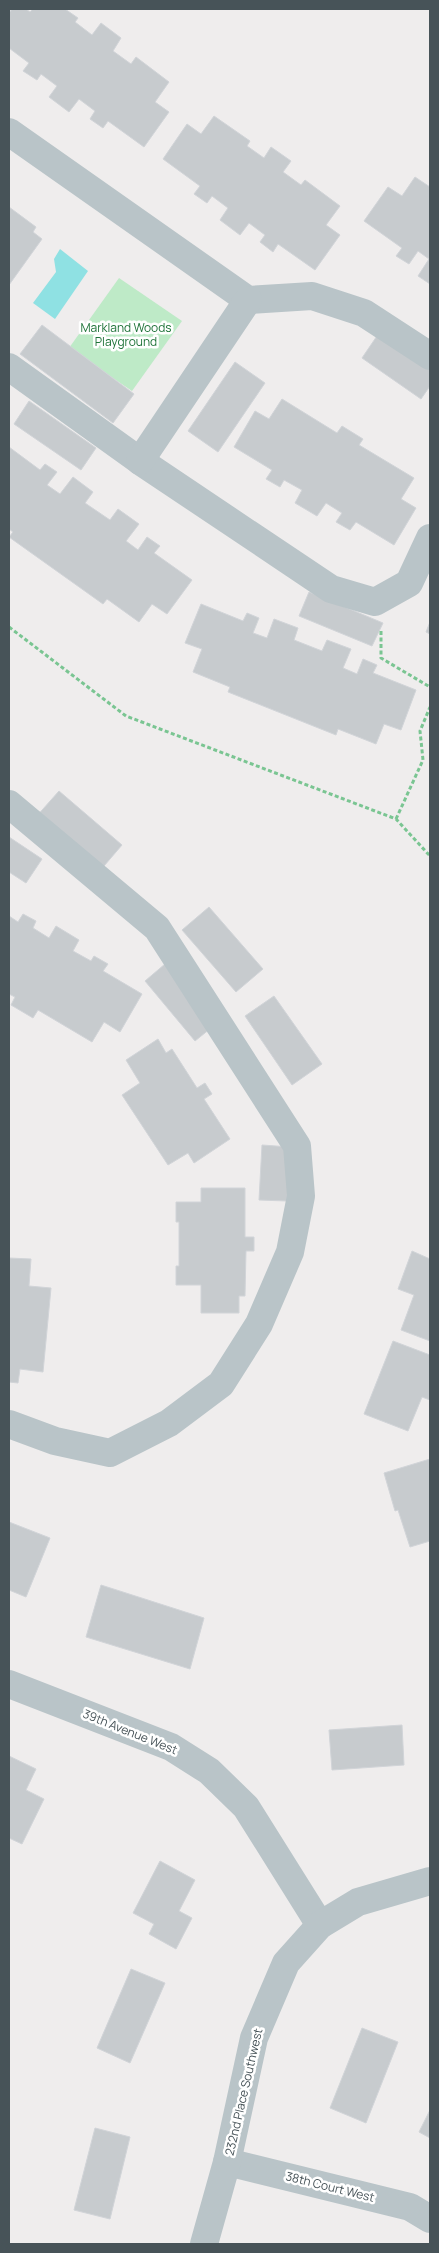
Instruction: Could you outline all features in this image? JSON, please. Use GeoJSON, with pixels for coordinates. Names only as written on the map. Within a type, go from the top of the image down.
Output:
{"type":"FeatureCollection","features":[{"type":"Feature","properties":{"kind":"street"},"geometry":{"type":"LineString","coordinates":[[9,132],[248,300],[312,296],[364,313],[430,356]]}},
{"type":"Feature","properties":{"kind":"street"},"geometry":{"type":"LineString","coordinates":[[140,461],[248,300]]}},
{"type":"Feature","properties":{"kind":"street"},"geometry":{"type":"LineString","coordinates":[[9,367],[140,461],[331,589],[375,602],[409,583],[430,538]]}},
{"type":"Feature","properties":{"kind":"street"},"geometry":{"type":"LineString","coordinates":[[9,804],[157,928],[297,1146],[301,1196],[290,1252],[259,1324],[221,1384],[169,1423],[110,1453],[55,1441],[9,1424]]}},
{"type":"Feature","properties":{"kind":"street","name":"39th Avenue West"},"geometry":{"type":"LineString","coordinates":[[9,1684],[171,1747],[209,1770],[246,1807],[320,1925]]}},
{"type":"Feature","properties":{"kind":"street","name":"232nd Place Southwest"},"geometry":{"type":"LineString","coordinates":[[204,2244],[227,2162],[254,2038],[286,1964],[320,1925],[358,1902],[430,1881]]}},
{"type":"Feature","properties":{"kind":"street","name":"38th Court West"},"geometry":{"type":"LineString","coordinates":[[227,2162],[410,2207],[430,2219]]}},
{"type":"Feature","properties":{"kind":"path"},"geometry":{"type":"LineString","coordinates":[[380,599],[381,658],[430,687]]}},
{"type":"Feature","properties":{"kind":"path"},"geometry":{"type":"LineString","coordinates":[[9,627],[126,716],[396,818],[430,856]]}},
{"type":"Feature","properties":{"kind":"path"},"geometry":{"type":"LineString","coordinates":[[396,818],[423,760],[420,730],[430,707]]}},
{"type":"Feature","properties":{"kind":"green space","name":"Markland Woods Playground"},"geometry":{"type":"Polygon","coordinates":[[[119,278],[182,321],[132,391],[69,348],[119,278]]]}},
{"type":"Feature","properties":{"kind":"water"},"geometry":{"type":"Polygon","coordinates":[[[60,249],[88,271],[55,319],[33,303],[56,272],[54,259],[60,249]]]}},
{"type":"Feature","properties":{"kind":"building"},"geometry":{"type":"Polygon","coordinates":[[[12,9],[26,9],[30,12],[33,9],[65,9],[78,18],[75,22],[92,35],[101,23],[121,38],[113,51],[131,64],[136,57],[169,82],[155,102],[169,112],[144,147],[108,121],[103,128],[90,119],[95,111],[79,99],[69,112],[49,97],[57,86],[41,74],[37,80],[23,71],[29,63],[9,48],[9,13],[12,9]]]}},
{"type":"Feature","properties":{"kind":"building"},"geometry":{"type":"Polygon","coordinates":[[[214,116],[250,141],[247,146],[264,158],[271,147],[291,161],[283,172],[301,185],[305,180],[340,206],[326,225],[340,235],[315,270],[278,244],[273,252],[260,242],[265,235],[249,223],[240,235],[220,220],[228,208],[212,196],[207,203],[194,194],[200,186],[163,159],[187,124],[201,134],[214,116]]]}},
{"type":"Feature","properties":{"kind":"building"},"geometry":{"type":"Polygon","coordinates":[[[415,177],[430,187],[430,284],[418,276],[429,259],[418,251],[409,264],[396,256],[402,248],[364,221],[388,187],[402,196],[415,177]]]}},
{"type":"Feature","properties":{"kind":"building"},"geometry":{"type":"Polygon","coordinates":[[[9,207],[36,227],[33,232],[42,239],[9,285],[9,207]]]}},
{"type":"Feature","properties":{"kind":"building"},"geometry":{"type":"Polygon","coordinates":[[[42,325],[134,394],[113,423],[20,354],[42,325]]]}},
{"type":"Feature","properties":{"kind":"building"},"geometry":{"type":"Polygon","coordinates":[[[381,330],[430,365],[430,386],[421,399],[362,358],[381,330]]]}},
{"type":"Feature","properties":{"kind":"building"},"geometry":{"type":"Polygon","coordinates":[[[235,362],[265,383],[218,452],[188,431],[235,362]]]}},
{"type":"Feature","properties":{"kind":"building"},"geometry":{"type":"Polygon","coordinates":[[[282,399],[337,433],[342,426],[363,439],[359,445],[414,478],[401,499],[416,508],[394,545],[356,522],[350,530],[336,522],[342,513],[326,503],[317,516],[295,503],[302,490],[284,480],[280,487],[266,479],[272,470],[234,447],[255,411],[269,419],[282,399]]]}},
{"type":"Feature","properties":{"kind":"building"},"geometry":{"type":"Polygon","coordinates":[[[29,401],[96,448],[81,470],[14,424],[29,401]]]}},
{"type":"Feature","properties":{"kind":"building"},"geometry":{"type":"Polygon","coordinates":[[[9,447],[40,470],[45,464],[57,472],[47,485],[60,494],[73,477],[93,492],[85,503],[110,520],[118,509],[139,524],[126,541],[138,550],[147,537],[160,546],[154,553],[192,580],[167,614],[152,604],[139,622],[107,599],[103,604],[9,537],[13,532],[9,529],[9,447]]]}},
{"type":"Feature","properties":{"kind":"building"},"geometry":{"type":"Polygon","coordinates":[[[309,592],[383,623],[372,646],[299,616],[309,592]]]}},
{"type":"Feature","properties":{"kind":"building"},"geometry":{"type":"Polygon","coordinates":[[[201,604],[243,621],[247,613],[259,618],[253,633],[267,638],[274,619],[298,628],[294,640],[322,651],[327,640],[351,649],[343,668],[357,674],[363,659],[377,665],[373,673],[416,690],[401,730],[384,724],[376,744],[338,729],[336,735],[228,692],[230,687],[193,672],[202,649],[185,643],[201,604]]]}},
{"type":"Feature","properties":{"kind":"building"},"geometry":{"type":"Polygon","coordinates":[[[430,622],[430,634],[426,632],[430,622]]]}},
{"type":"Feature","properties":{"kind":"building"},"geometry":{"type":"Polygon","coordinates":[[[59,791],[122,845],[98,873],[35,818],[59,791]]]}},
{"type":"Feature","properties":{"kind":"building"},"geometry":{"type":"Polygon","coordinates":[[[9,837],[42,859],[26,883],[9,872],[9,837]]]}},
{"type":"Feature","properties":{"kind":"building"},"geometry":{"type":"Polygon","coordinates":[[[209,907],[263,969],[236,992],[182,930],[209,907]]]}},
{"type":"Feature","properties":{"kind":"building"},"geometry":{"type":"Polygon","coordinates":[[[23,914],[36,921],[33,928],[49,938],[56,926],[79,940],[73,951],[91,961],[94,956],[108,964],[103,971],[142,994],[120,1032],[104,1022],[92,1042],[38,1010],[33,1018],[11,1005],[15,997],[9,994],[9,916],[18,922],[23,914]]]}},
{"type":"Feature","properties":{"kind":"building"},"geometry":{"type":"Polygon","coordinates":[[[165,964],[216,1024],[195,1041],[145,981],[165,964]]]}},
{"type":"Feature","properties":{"kind":"building"},"geometry":{"type":"Polygon","coordinates":[[[274,996],[322,1064],[292,1085],[245,1016],[274,996]]]}},
{"type":"Feature","properties":{"kind":"building"},"geometry":{"type":"Polygon","coordinates":[[[158,1039],[166,1053],[172,1049],[197,1088],[205,1083],[212,1094],[204,1099],[230,1139],[194,1163],[188,1153],[168,1165],[122,1095],[140,1083],[126,1060],[158,1039]]]}},
{"type":"Feature","properties":{"kind":"building"},"geometry":{"type":"Polygon","coordinates":[[[262,1145],[290,1147],[287,1201],[259,1200],[262,1145]]]}},
{"type":"Feature","properties":{"kind":"building"},"geometry":{"type":"Polygon","coordinates":[[[201,1188],[245,1188],[245,1237],[254,1237],[254,1251],[246,1251],[245,1296],[239,1296],[239,1313],[201,1313],[201,1285],[176,1285],[176,1266],[179,1266],[179,1222],[176,1222],[176,1202],[201,1202],[201,1188]]]}},
{"type":"Feature","properties":{"kind":"building"},"geometry":{"type":"Polygon","coordinates":[[[412,1251],[430,1259],[430,1341],[401,1330],[414,1295],[398,1289],[412,1251]]]}},
{"type":"Feature","properties":{"kind":"building"},"geometry":{"type":"Polygon","coordinates":[[[9,1258],[31,1259],[29,1286],[51,1288],[43,1372],[20,1369],[18,1383],[9,1382],[9,1258]]]}},
{"type":"Feature","properties":{"kind":"building"},"geometry":{"type":"Polygon","coordinates":[[[393,1341],[430,1355],[430,1400],[422,1397],[408,1431],[364,1414],[393,1341]]]}},
{"type":"Feature","properties":{"kind":"building"},"geometry":{"type":"Polygon","coordinates":[[[430,1459],[430,1541],[410,1547],[398,1510],[395,1511],[384,1473],[430,1459]]]}},
{"type":"Feature","properties":{"kind":"building"},"geometry":{"type":"Polygon","coordinates":[[[9,1522],[50,1538],[26,1597],[9,1590],[9,1522]]]}},
{"type":"Feature","properties":{"kind":"building"},"geometry":{"type":"Polygon","coordinates":[[[101,1585],[204,1618],[190,1669],[86,1637],[101,1585]]]}},
{"type":"Feature","properties":{"kind":"building"},"geometry":{"type":"Polygon","coordinates":[[[402,1725],[404,1765],[332,1770],[329,1730],[402,1725]]]}},
{"type":"Feature","properties":{"kind":"building"},"geometry":{"type":"Polygon","coordinates":[[[9,1756],[36,1769],[26,1790],[44,1799],[22,1844],[9,1838],[9,1756]]]}},
{"type":"Feature","properties":{"kind":"building"},"geometry":{"type":"Polygon","coordinates":[[[160,1861],[195,1880],[179,1911],[192,1918],[176,1949],[149,1934],[154,1924],[133,1913],[160,1861]]]}},
{"type":"Feature","properties":{"kind":"building"},"geometry":{"type":"Polygon","coordinates":[[[131,1969],[165,1983],[130,2063],[97,2048],[131,1969]]]}},
{"type":"Feature","properties":{"kind":"building"},"geometry":{"type":"Polygon","coordinates":[[[362,2028],[398,2042],[366,2123],[330,2108],[362,2028]]]}},
{"type":"Feature","properties":{"kind":"building"},"geometry":{"type":"Polygon","coordinates":[[[430,2110],[430,2138],[419,2132],[430,2110]]]}},
{"type":"Feature","properties":{"kind":"building"},"geometry":{"type":"Polygon","coordinates":[[[95,2128],[130,2137],[110,2219],[74,2210],[95,2128]]]}}]}
